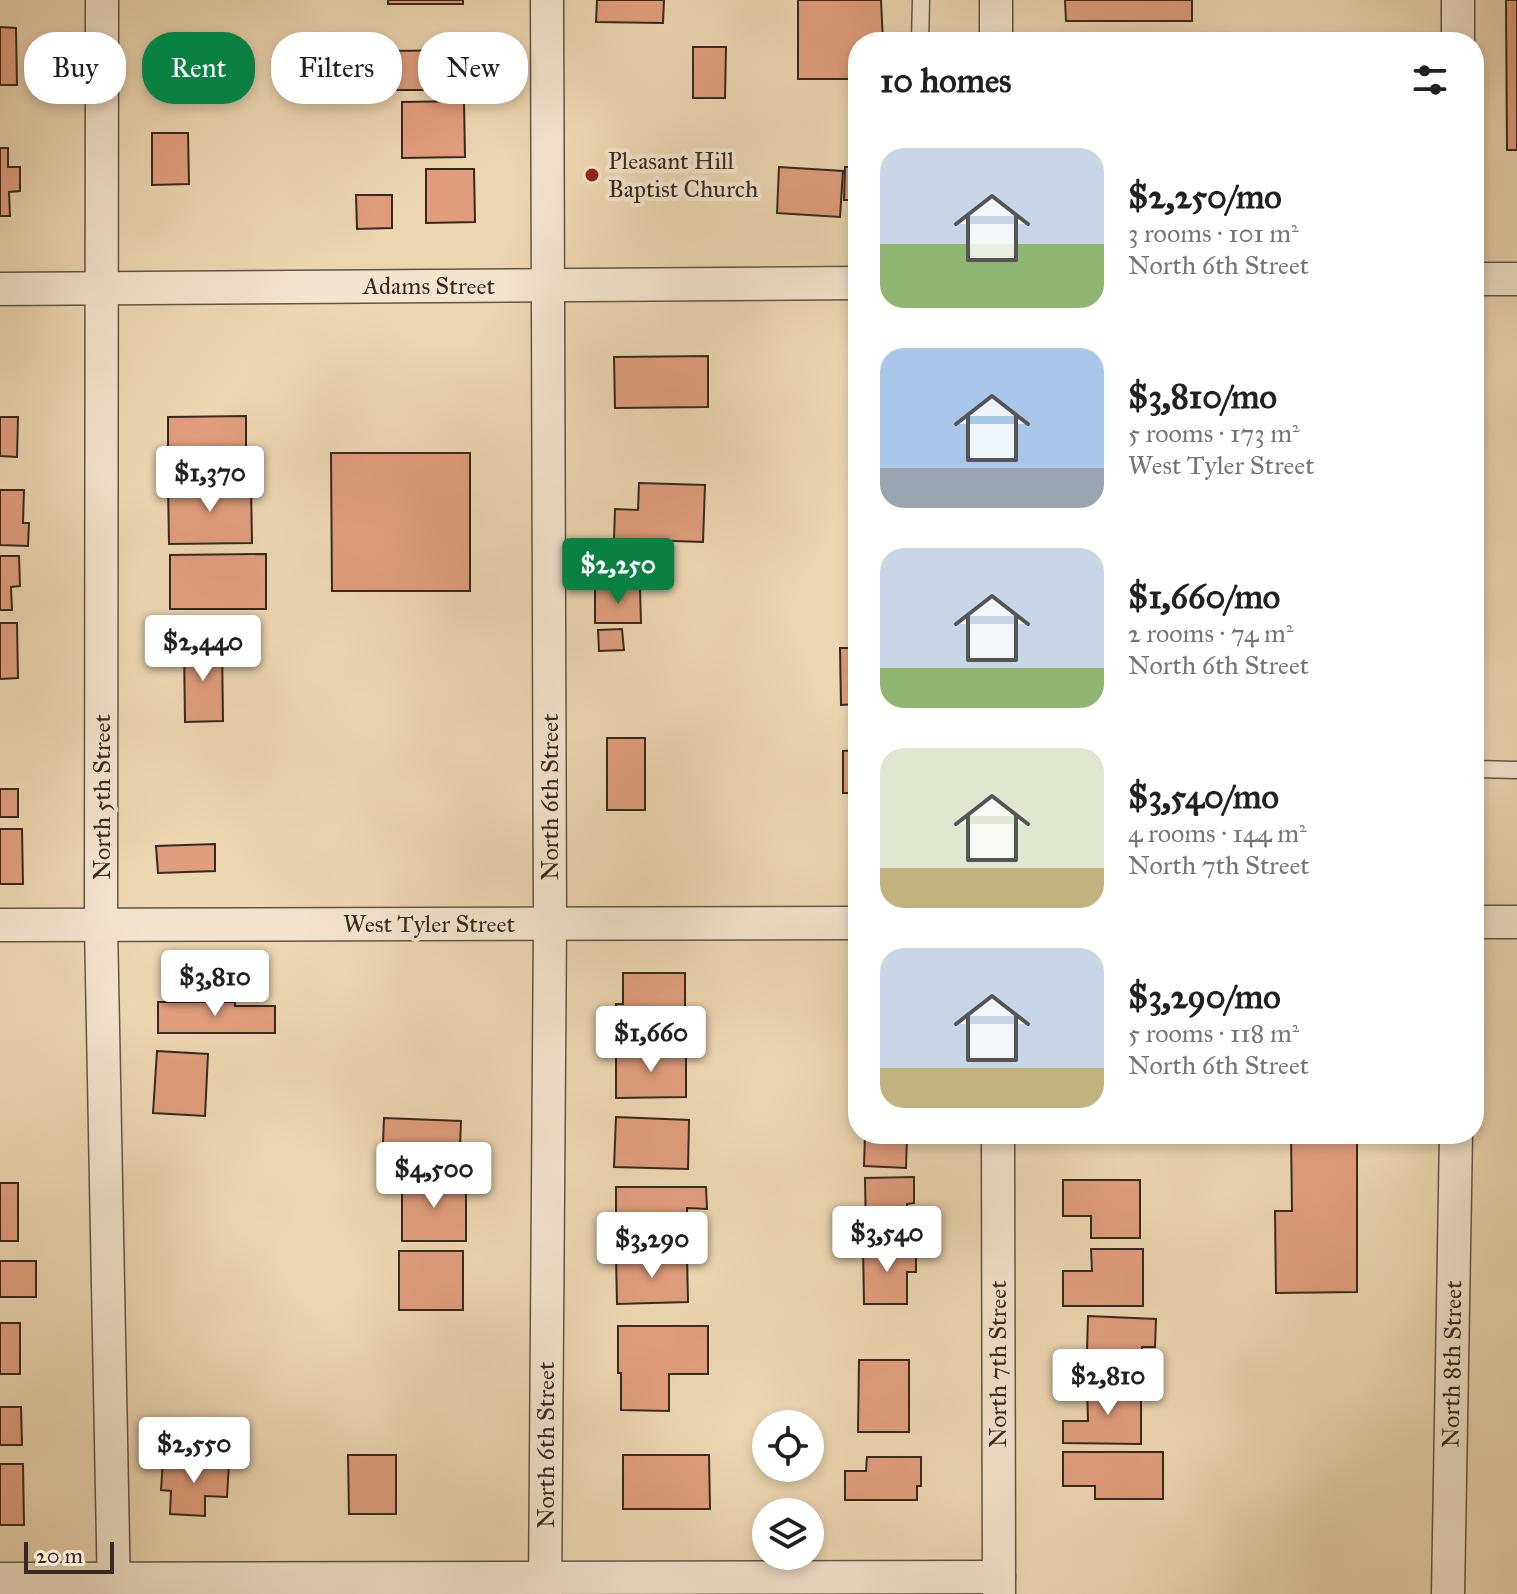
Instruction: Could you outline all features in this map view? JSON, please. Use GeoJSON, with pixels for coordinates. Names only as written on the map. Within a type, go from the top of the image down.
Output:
{"type":"FeatureCollection","features":[{"type":"Feature","properties":{"kind":"street","name":"North 5th Street"},"geometry":{"type":"LineString","coordinates":[[102,0],[101,925],[114,1586]]}},
{"type":"Feature","properties":{"kind":"street","name":"North 6th Street"},"geometry":{"type":"LineString","coordinates":[[545,1586],[550,924],[547,0]]}},
{"type":"Feature","properties":{"kind":"street"},"geometry":{"type":"LineString","coordinates":[[996,0],[996,32]]}},
{"type":"Feature","properties":{"kind":"street"},"geometry":{"type":"LineString","coordinates":[[1458,0],[1458,32]]}},
{"type":"Feature","properties":{"kind":"street"},"geometry":{"type":"LineString","coordinates":[[1484,279],[1517,279]]}},
{"type":"Feature","properties":{"kind":"street","name":"Adams Street"},"geometry":{"type":"LineString","coordinates":[[0,289],[848,283]]}},
{"type":"Feature","properties":{"kind":"street"},"geometry":{"type":"LineString","coordinates":[[1484,922],[1517,922]]}},
{"type":"Feature","properties":{"kind":"street","name":"West Tyler Street"},"geometry":{"type":"LineString","coordinates":[[0,925],[848,923]]}},
{"type":"Feature","properties":{"kind":"street","name":"North 7th Street"},"geometry":{"type":"LineString","coordinates":[[998,1144],[999,1585]]}},
{"type":"Feature","properties":{"kind":"street","name":"North 8th Street"},"geometry":{"type":"LineString","coordinates":[[1448,1594],[1456,1144]]}},
{"type":"Feature","properties":{"kind":"street"},"geometry":{"type":"LineString","coordinates":[[0,1579],[114,1586],[999,1585]]}},
{"type":"Feature","properties":{"kind":"lane"},"geometry":{"type":"LineString","coordinates":[[920,32],[921,0]]}},
{"type":"Feature","properties":{"kind":"lane"},"geometry":{"type":"LineString","coordinates":[[1484,769],[1517,770]]}},
{"type":"Feature","properties":{"kind":"building"},"geometry":{"type":"Polygon","coordinates":[[[388,0],[463,0],[463,4],[388,4],[388,0]]]}},
{"type":"Feature","properties":{"kind":"building"},"geometry":{"type":"Polygon","coordinates":[[[597,0],[664,0],[663,23],[596,22],[597,0]]]}},
{"type":"Feature","properties":{"kind":"building"},"geometry":{"type":"Polygon","coordinates":[[[798,0],[881,0],[883,32],[848,32],[848,79],[798,79],[798,0]]]}},
{"type":"Feature","properties":{"kind":"building"},"geometry":{"type":"Polygon","coordinates":[[[1065,0],[1192,0],[1192,21],[1066,21],[1065,0]]]}},
{"type":"Feature","properties":{"kind":"building"},"geometry":{"type":"Polygon","coordinates":[[[1506,0],[1517,0],[1517,150],[1507,150],[1506,0]]]}},
{"type":"Feature","properties":{"kind":"building"},"geometry":{"type":"Polygon","coordinates":[[[0,27],[16,28],[17,85],[0,85],[0,27]]]}},
{"type":"Feature","properties":{"kind":"building"},"geometry":{"type":"Polygon","coordinates":[[[693,47],[726,47],[725,98],[693,98],[693,47]]]}},
{"type":"Feature","properties":{"kind":"building"},"geometry":{"type":"Polygon","coordinates":[[[402,51],[418,51],[418,90],[402,90],[402,51]]]}},
{"type":"Feature","properties":{"kind":"building"},"geometry":{"type":"Polygon","coordinates":[[[402,102],[464,104],[465,157],[402,158],[402,102]]]}},
{"type":"Feature","properties":{"kind":"building"},"geometry":{"type":"Polygon","coordinates":[[[152,133],[188,133],[189,184],[152,185],[152,133]]]}},
{"type":"Feature","properties":{"kind":"building"},"geometry":{"type":"Polygon","coordinates":[[[0,148],[8,148],[8,167],[20,167],[20,191],[9,192],[10,216],[0,216],[0,148]]]}},
{"type":"Feature","properties":{"kind":"building"},"geometry":{"type":"Polygon","coordinates":[[[779,167],[843,171],[840,217],[777,213],[779,167]]]}},
{"type":"Feature","properties":{"kind":"building"},"geometry":{"type":"Polygon","coordinates":[[[845,167],[848,167],[848,200],[844,200],[845,167]]]}},
{"type":"Feature","properties":{"kind":"building"},"geometry":{"type":"Polygon","coordinates":[[[426,169],[474,169],[475,222],[426,223],[426,169]]]}},
{"type":"Feature","properties":{"kind":"building"},"geometry":{"type":"Polygon","coordinates":[[[356,195],[392,195],[392,228],[357,229],[356,195]]]}},
{"type":"Feature","properties":{"kind":"building"},"geometry":{"type":"Polygon","coordinates":[[[708,356],[708,407],[615,408],[614,357],[708,356]]]}},
{"type":"Feature","properties":{"kind":"building"},"geometry":{"type":"Polygon","coordinates":[[[246,416],[246,473],[168,474],[168,417],[246,416]]]}},
{"type":"Feature","properties":{"kind":"building"},"geometry":{"type":"Polygon","coordinates":[[[0,417],[18,417],[17,457],[0,456],[0,417]]]}},
{"type":"Feature","properties":{"kind":"building"},"geometry":{"type":"Polygon","coordinates":[[[331,453],[470,453],[470,591],[332,591],[331,453]]]}},
{"type":"Feature","properties":{"kind":"building"},"geometry":{"type":"Polygon","coordinates":[[[639,483],[705,485],[703,542],[614,539],[615,509],[638,510],[639,483]]]}},
{"type":"Feature","properties":{"kind":"building"},"geometry":{"type":"Polygon","coordinates":[[[251,484],[252,543],[169,544],[168,485],[251,484]]]}},
{"type":"Feature","properties":{"kind":"building"},"geometry":{"type":"Polygon","coordinates":[[[0,490],[24,490],[23,523],[29,523],[28,546],[0,545],[0,490]]]}},
{"type":"Feature","properties":{"kind":"building"},"geometry":{"type":"Polygon","coordinates":[[[266,554],[266,609],[170,609],[170,555],[266,554]]]}},
{"type":"Feature","properties":{"kind":"building"},"geometry":{"type":"Polygon","coordinates":[[[0,556],[19,556],[20,586],[11,587],[12,610],[0,610],[0,556]]]}},
{"type":"Feature","properties":{"kind":"building"},"geometry":{"type":"Polygon","coordinates":[[[595,588],[640,588],[641,623],[595,623],[595,588]]]}},
{"type":"Feature","properties":{"kind":"building"},"geometry":{"type":"Polygon","coordinates":[[[0,623],[17,623],[18,678],[0,679],[0,623]]]}},
{"type":"Feature","properties":{"kind":"building"},"geometry":{"type":"Polygon","coordinates":[[[622,629],[624,650],[599,651],[598,630],[622,629]]]}},
{"type":"Feature","properties":{"kind":"building"},"geometry":{"type":"Polygon","coordinates":[[[184,644],[222,644],[223,721],[185,722],[184,644]]]}},
{"type":"Feature","properties":{"kind":"building"},"geometry":{"type":"Polygon","coordinates":[[[840,648],[848,648],[848,705],[841,705],[840,648]]]}},
{"type":"Feature","properties":{"kind":"building"},"geometry":{"type":"Polygon","coordinates":[[[607,738],[645,738],[645,810],[607,810],[607,738]]]}},
{"type":"Feature","properties":{"kind":"building"},"geometry":{"type":"Polygon","coordinates":[[[843,751],[848,751],[848,793],[843,793],[843,751]]]}},
{"type":"Feature","properties":{"kind":"building"},"geometry":{"type":"Polygon","coordinates":[[[0,789],[18,789],[18,817],[0,817],[0,789]]]}},
{"type":"Feature","properties":{"kind":"building"},"geometry":{"type":"Polygon","coordinates":[[[0,829],[22,829],[23,884],[0,884],[0,829]]]}},
{"type":"Feature","properties":{"kind":"building"},"geometry":{"type":"Polygon","coordinates":[[[215,844],[215,871],[158,873],[156,846],[215,844]]]}},
{"type":"Feature","properties":{"kind":"building"},"geometry":{"type":"Polygon","coordinates":[[[623,973],[685,973],[685,1031],[616,1031],[616,1004],[623,1004],[623,973]]]}},
{"type":"Feature","properties":{"kind":"building"},"geometry":{"type":"Polygon","coordinates":[[[158,1002],[235,1002],[235,1006],[275,1006],[275,1033],[158,1033],[158,1002]]]}},
{"type":"Feature","properties":{"kind":"building"},"geometry":{"type":"Polygon","coordinates":[[[157,1051],[208,1054],[205,1116],[153,1113],[157,1051]]]}},
{"type":"Feature","properties":{"kind":"building"},"geometry":{"type":"Polygon","coordinates":[[[686,1051],[686,1097],[616,1098],[616,1052],[686,1051]]]}},
{"type":"Feature","properties":{"kind":"building"},"geometry":{"type":"Polygon","coordinates":[[[616,1117],[689,1120],[688,1169],[614,1167],[616,1117]]]}},
{"type":"Feature","properties":{"kind":"building"},"geometry":{"type":"Polygon","coordinates":[[[384,1118],[461,1121],[459,1170],[382,1168],[384,1118]]]}},
{"type":"Feature","properties":{"kind":"building"},"geometry":{"type":"Polygon","coordinates":[[[865,1144],[907,1144],[906,1168],[864,1166],[865,1144]]]}},
{"type":"Feature","properties":{"kind":"building"},"geometry":{"type":"Polygon","coordinates":[[[1291,1144],[1357,1144],[1357,1292],[1276,1293],[1275,1211],[1292,1211],[1291,1144]]]}},
{"type":"Feature","properties":{"kind":"building"},"geometry":{"type":"Polygon","coordinates":[[[914,1177],[914,1203],[907,1204],[907,1236],[866,1236],[865,1178],[914,1177]]]}},
{"type":"Feature","properties":{"kind":"building"},"geometry":{"type":"Polygon","coordinates":[[[402,1180],[466,1180],[466,1241],[402,1241],[402,1180]]]}},
{"type":"Feature","properties":{"kind":"building"},"geometry":{"type":"Polygon","coordinates":[[[1063,1180],[1140,1180],[1140,1238],[1091,1238],[1091,1216],[1063,1216],[1063,1180]]]}},
{"type":"Feature","properties":{"kind":"building"},"geometry":{"type":"Polygon","coordinates":[[[0,1183],[18,1183],[18,1241],[0,1241],[0,1183]]]}},
{"type":"Feature","properties":{"kind":"building"},"geometry":{"type":"Polygon","coordinates":[[[616,1187],[706,1187],[707,1209],[687,1208],[687,1235],[616,1234],[616,1187]]]}},
{"type":"Feature","properties":{"kind":"building"},"geometry":{"type":"Polygon","coordinates":[[[863,1246],[916,1246],[916,1272],[907,1272],[907,1304],[864,1304],[863,1246]]]}},
{"type":"Feature","properties":{"kind":"building"},"geometry":{"type":"Polygon","coordinates":[[[1091,1249],[1143,1249],[1143,1306],[1063,1306],[1063,1271],[1092,1271],[1091,1249]]]}},
{"type":"Feature","properties":{"kind":"building"},"geometry":{"type":"Polygon","coordinates":[[[399,1251],[463,1251],[463,1310],[399,1310],[399,1251]]]}},
{"type":"Feature","properties":{"kind":"building"},"geometry":{"type":"Polygon","coordinates":[[[687,1256],[688,1302],[617,1304],[616,1257],[687,1256]]]}},
{"type":"Feature","properties":{"kind":"building"},"geometry":{"type":"Polygon","coordinates":[[[0,1261],[36,1261],[36,1297],[0,1297],[0,1261]]]}},
{"type":"Feature","properties":{"kind":"building"},"geometry":{"type":"Polygon","coordinates":[[[1088,1316],[1156,1319],[1155,1347],[1142,1347],[1140,1376],[1062,1373],[1063,1350],[1087,1351],[1088,1316]]]}},
{"type":"Feature","properties":{"kind":"building"},"geometry":{"type":"Polygon","coordinates":[[[0,1323],[20,1323],[20,1374],[0,1374],[0,1323]]]}},
{"type":"Feature","properties":{"kind":"building"},"geometry":{"type":"Polygon","coordinates":[[[618,1326],[708,1326],[708,1374],[669,1374],[669,1411],[621,1410],[618,1326]]]}},
{"type":"Feature","properties":{"kind":"building"},"geometry":{"type":"Polygon","coordinates":[[[859,1360],[909,1360],[909,1432],[858,1432],[859,1360]]]}},
{"type":"Feature","properties":{"kind":"building"},"geometry":{"type":"Polygon","coordinates":[[[1087,1386],[1141,1386],[1141,1444],[1063,1443],[1063,1421],[1088,1421],[1087,1386]]]}},
{"type":"Feature","properties":{"kind":"building"},"geometry":{"type":"Polygon","coordinates":[[[0,1407],[21,1407],[22,1445],[0,1445],[0,1407]]]}},
{"type":"Feature","properties":{"kind":"building"},"geometry":{"type":"Polygon","coordinates":[[[1063,1452],[1163,1452],[1163,1499],[1095,1499],[1095,1486],[1063,1486],[1063,1452]]]}},
{"type":"Feature","properties":{"kind":"building"},"geometry":{"type":"Polygon","coordinates":[[[348,1455],[396,1455],[396,1514],[349,1514],[348,1455]]]}},
{"type":"Feature","properties":{"kind":"building"},"geometry":{"type":"Polygon","coordinates":[[[623,1455],[709,1455],[710,1509],[623,1509],[623,1455]]]}},
{"type":"Feature","properties":{"kind":"building"},"geometry":{"type":"Polygon","coordinates":[[[867,1457],[921,1457],[921,1486],[917,1486],[917,1500],[845,1500],[845,1471],[866,1471],[867,1457]]]}},
{"type":"Feature","properties":{"kind":"building"},"geometry":{"type":"Polygon","coordinates":[[[163,1460],[229,1463],[227,1497],[205,1496],[205,1516],[170,1514],[171,1491],[161,1490],[163,1460]]]}},
{"type":"Feature","properties":{"kind":"building"},"geometry":{"type":"Polygon","coordinates":[[[0,1464],[23,1464],[24,1525],[0,1525],[0,1464]]]}},
{"type":"Feature","properties":{"kind":"place","name":"Pleasant Hill Baptist Church"},"geometry":{"type":"Point","coordinates":[592,175]}}]}
